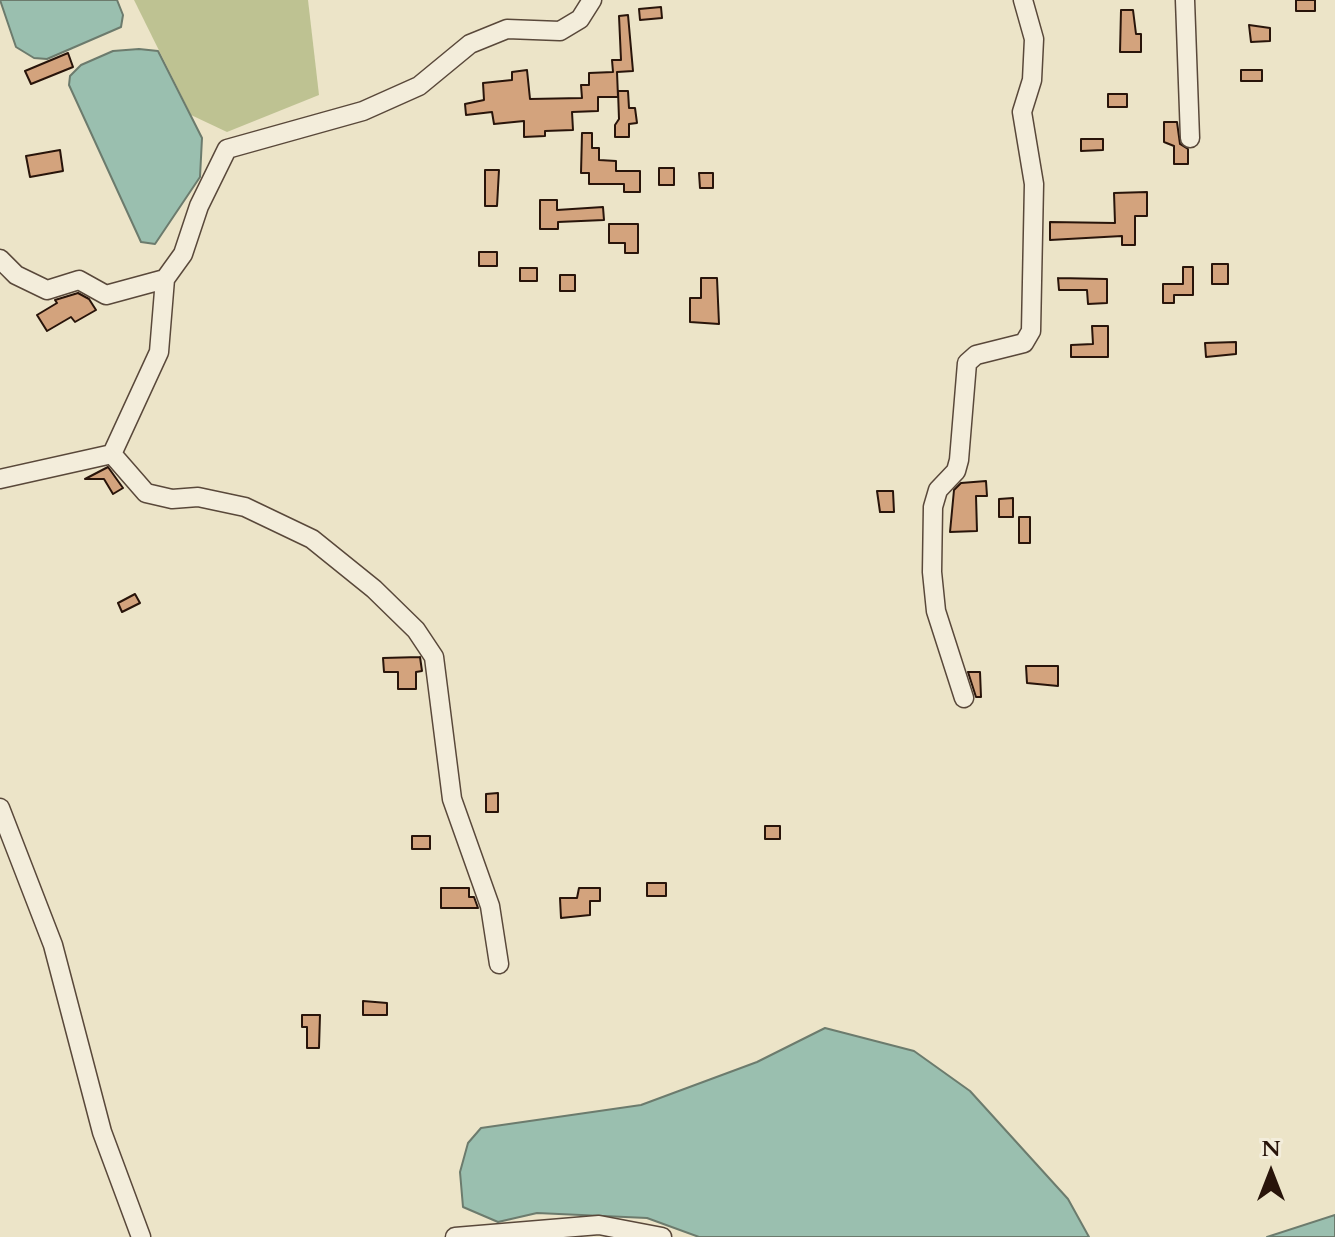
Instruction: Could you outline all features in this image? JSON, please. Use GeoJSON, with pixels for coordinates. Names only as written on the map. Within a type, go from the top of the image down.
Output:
{"type":"FeatureCollection","features":[{"type":"Feature","properties":{"kind":"street"},"geometry":{"type":"LineString","coordinates":[[112,454],[159,352],[165,279],[183,254],[199,206],[227,149],[363,111],[419,86],[470,44],[507,29],[560,31],[580,19],[592,0]]}},
{"type":"Feature","properties":{"kind":"street"},"geometry":{"type":"LineString","coordinates":[[964,698],[936,611],[932,572],[933,507],[938,490],[956,471],[959,460],[967,363],[976,355],[1024,343],[1031,331],[1034,184],[1022,112],[1032,80],[1034,39],[1023,0]]}},
{"type":"Feature","properties":{"kind":"street"},"geometry":{"type":"LineString","coordinates":[[1185,0],[1190,138]]}},
{"type":"Feature","properties":{"kind":"street"},"geometry":{"type":"LineString","coordinates":[[0,259],[16,275],[47,290],[79,280],[106,295],[165,279]]}},
{"type":"Feature","properties":{"kind":"street"},"geometry":{"type":"LineString","coordinates":[[3,473],[112,454]]}},
{"type":"Feature","properties":{"kind":"street"},"geometry":{"type":"LineString","coordinates":[[112,454],[146,493],[172,499],[198,497],[245,507],[312,539],[374,589],[416,630],[434,657],[452,799],[487,895],[499,964]]}},
{"type":"Feature","properties":{"kind":"street"},"geometry":{"type":"LineString","coordinates":[[0,808],[53,945],[102,1132],[141,1237]]}},
{"type":"Feature","properties":{"kind":"street"},"geometry":{"type":"LineString","coordinates":[[455,1237],[599,1225],[662,1237]]}},
{"type":"Feature","properties":{"kind":"shaded area"},"geometry":{"type":"Polygon","coordinates":[[[0,0],[117,0],[123,15],[121,27],[47,59],[34,58],[16,47],[0,0]]]}},
{"type":"Feature","properties":{"kind":"shaded area"},"geometry":{"type":"Polygon","coordinates":[[[134,0],[308,0],[319,95],[227,132],[191,115],[134,0]]]}},
{"type":"Feature","properties":{"kind":"shaded area"},"geometry":{"type":"Polygon","coordinates":[[[113,51],[158,51],[202,138],[200,177],[155,244],[141,242],[69,85],[70,76],[81,65],[113,51]]]}},
{"type":"Feature","properties":{"kind":"shaded area"},"geometry":{"type":"Polygon","coordinates":[[[825,1028],[914,1051],[970,1091],[1068,1199],[1089,1237],[699,1237],[647,1218],[537,1213],[498,1222],[463,1207],[460,1172],[468,1143],[481,1128],[641,1105],[757,1062],[825,1028]]]}},
{"type":"Feature","properties":{"kind":"shaded area"},"geometry":{"type":"Polygon","coordinates":[[[1335,1215],[1335,1237],[1267,1237],[1335,1215]]]}},
{"type":"Feature","properties":{"kind":"building"},"geometry":{"type":"Polygon","coordinates":[[[1296,0],[1315,0],[1315,11],[1296,11],[1296,0]]]}},
{"type":"Feature","properties":{"kind":"building"},"geometry":{"type":"Polygon","coordinates":[[[661,7],[662,18],[640,20],[639,9],[661,7]]]}},
{"type":"Feature","properties":{"kind":"building"},"geometry":{"type":"Polygon","coordinates":[[[1121,10],[1133,10],[1136,34],[1141,34],[1141,52],[1120,52],[1121,10]]]}},
{"type":"Feature","properties":{"kind":"building"},"geometry":{"type":"Polygon","coordinates":[[[628,15],[633,71],[617,72],[618,97],[598,97],[598,111],[572,112],[573,130],[545,131],[545,136],[524,137],[524,121],[494,124],[492,112],[466,115],[465,104],[484,100],[483,83],[512,80],[512,72],[527,70],[530,99],[582,98],[581,85],[589,85],[589,73],[613,72],[612,60],[621,60],[619,16],[628,15]]]}},
{"type":"Feature","properties":{"kind":"building"},"geometry":{"type":"Polygon","coordinates":[[[1249,25],[1270,28],[1270,41],[1251,42],[1249,25]]]}},
{"type":"Feature","properties":{"kind":"building"},"geometry":{"type":"Polygon","coordinates":[[[68,53],[73,67],[31,84],[25,71],[68,53]]]}},
{"type":"Feature","properties":{"kind":"building"},"geometry":{"type":"Polygon","coordinates":[[[1241,70],[1262,70],[1262,81],[1241,81],[1241,70]]]}},
{"type":"Feature","properties":{"kind":"building"},"geometry":{"type":"Polygon","coordinates":[[[618,91],[628,91],[629,108],[635,108],[637,123],[629,124],[629,137],[615,137],[615,125],[619,119],[618,91]]]}},
{"type":"Feature","properties":{"kind":"building"},"geometry":{"type":"Polygon","coordinates":[[[1108,94],[1127,94],[1127,107],[1108,107],[1108,94]]]}},
{"type":"Feature","properties":{"kind":"building"},"geometry":{"type":"Polygon","coordinates":[[[1164,122],[1177,122],[1180,144],[1188,149],[1188,164],[1174,164],[1174,146],[1164,142],[1164,122]]]}},
{"type":"Feature","properties":{"kind":"building"},"geometry":{"type":"Polygon","coordinates":[[[582,133],[592,133],[592,148],[599,148],[599,160],[616,161],[616,171],[640,171],[640,192],[624,192],[624,184],[589,184],[589,173],[581,173],[582,133]]]}},
{"type":"Feature","properties":{"kind":"building"},"geometry":{"type":"Polygon","coordinates":[[[1081,139],[1103,139],[1103,150],[1081,151],[1081,139]]]}},
{"type":"Feature","properties":{"kind":"building"},"geometry":{"type":"Polygon","coordinates":[[[60,150],[63,171],[30,177],[26,156],[60,150]]]}},
{"type":"Feature","properties":{"kind":"building"},"geometry":{"type":"Polygon","coordinates":[[[659,168],[674,168],[674,185],[659,185],[659,168]]]}},
{"type":"Feature","properties":{"kind":"building"},"geometry":{"type":"Polygon","coordinates":[[[485,170],[499,170],[497,206],[485,206],[485,170]]]}},
{"type":"Feature","properties":{"kind":"building"},"geometry":{"type":"Polygon","coordinates":[[[699,173],[713,173],[713,188],[700,188],[699,173]]]}},
{"type":"Feature","properties":{"kind":"building"},"geometry":{"type":"Polygon","coordinates":[[[1147,192],[1147,216],[1135,216],[1135,245],[1122,245],[1122,236],[1050,240],[1050,222],[1115,223],[1114,193],[1147,192]]]}},
{"type":"Feature","properties":{"kind":"building"},"geometry":{"type":"Polygon","coordinates":[[[540,200],[557,200],[557,210],[603,207],[604,220],[558,222],[558,229],[540,229],[540,200]]]}},
{"type":"Feature","properties":{"kind":"building"},"geometry":{"type":"Polygon","coordinates":[[[609,224],[638,224],[638,253],[625,253],[625,243],[609,243],[609,224]]]}},
{"type":"Feature","properties":{"kind":"building"},"geometry":{"type":"Polygon","coordinates":[[[479,252],[497,252],[497,266],[479,266],[479,252]]]}},
{"type":"Feature","properties":{"kind":"building"},"geometry":{"type":"Polygon","coordinates":[[[1212,264],[1228,264],[1228,284],[1212,284],[1212,264]]]}},
{"type":"Feature","properties":{"kind":"building"},"geometry":{"type":"Polygon","coordinates":[[[1183,267],[1193,267],[1193,295],[1174,295],[1174,303],[1163,303],[1163,284],[1183,284],[1183,267]]]}},
{"type":"Feature","properties":{"kind":"building"},"geometry":{"type":"Polygon","coordinates":[[[520,268],[537,268],[537,281],[520,281],[520,268]]]}},
{"type":"Feature","properties":{"kind":"building"},"geometry":{"type":"Polygon","coordinates":[[[560,275],[575,275],[575,291],[560,291],[560,275]]]}},
{"type":"Feature","properties":{"kind":"building"},"geometry":{"type":"Polygon","coordinates":[[[701,278],[717,278],[719,324],[690,322],[690,298],[701,298],[701,278]]]}},
{"type":"Feature","properties":{"kind":"building"},"geometry":{"type":"Polygon","coordinates":[[[1058,278],[1107,279],[1107,303],[1088,304],[1087,290],[1059,290],[1058,278]]]}},
{"type":"Feature","properties":{"kind":"building"},"geometry":{"type":"Polygon","coordinates":[[[78,293],[89,299],[96,310],[75,322],[71,317],[47,331],[37,315],[57,303],[55,300],[78,293]]]}},
{"type":"Feature","properties":{"kind":"building"},"geometry":{"type":"Polygon","coordinates":[[[1092,326],[1108,326],[1108,357],[1071,357],[1071,345],[1093,344],[1092,326]]]}},
{"type":"Feature","properties":{"kind":"building"},"geometry":{"type":"Polygon","coordinates":[[[1236,342],[1236,354],[1206,357],[1205,343],[1236,342]]]}},
{"type":"Feature","properties":{"kind":"building"},"geometry":{"type":"Polygon","coordinates":[[[108,467],[123,488],[113,494],[104,479],[85,479],[108,467]]]}},
{"type":"Feature","properties":{"kind":"building"},"geometry":{"type":"Polygon","coordinates":[[[986,481],[987,496],[976,496],[977,531],[950,532],[954,490],[961,483],[986,481]]]}},
{"type":"Feature","properties":{"kind":"building"},"geometry":{"type":"Polygon","coordinates":[[[877,491],[893,491],[894,512],[880,512],[877,491]]]}},
{"type":"Feature","properties":{"kind":"building"},"geometry":{"type":"Polygon","coordinates":[[[1013,498],[1013,517],[999,517],[999,499],[1013,498]]]}},
{"type":"Feature","properties":{"kind":"building"},"geometry":{"type":"Polygon","coordinates":[[[1019,517],[1030,517],[1030,543],[1019,543],[1019,517]]]}},
{"type":"Feature","properties":{"kind":"building"},"geometry":{"type":"Polygon","coordinates":[[[135,594],[140,603],[122,612],[118,603],[135,594]]]}},
{"type":"Feature","properties":{"kind":"building"},"geometry":{"type":"Polygon","coordinates":[[[420,657],[422,671],[416,672],[416,689],[398,689],[398,672],[384,672],[383,658],[420,657]]]}},
{"type":"Feature","properties":{"kind":"building"},"geometry":{"type":"Polygon","coordinates":[[[1026,666],[1058,666],[1058,686],[1027,683],[1026,666]]]}},
{"type":"Feature","properties":{"kind":"building"},"geometry":{"type":"Polygon","coordinates":[[[968,672],[980,672],[981,697],[976,697],[968,672]]]}},
{"type":"Feature","properties":{"kind":"building"},"geometry":{"type":"Polygon","coordinates":[[[498,793],[498,812],[486,812],[486,794],[498,793]]]}},
{"type":"Feature","properties":{"kind":"building"},"geometry":{"type":"Polygon","coordinates":[[[765,826],[780,826],[780,839],[765,839],[765,826]]]}},
{"type":"Feature","properties":{"kind":"building"},"geometry":{"type":"Polygon","coordinates":[[[412,836],[430,836],[430,849],[412,849],[412,836]]]}},
{"type":"Feature","properties":{"kind":"building"},"geometry":{"type":"Polygon","coordinates":[[[647,883],[666,883],[666,896],[647,896],[647,883]]]}},
{"type":"Feature","properties":{"kind":"building"},"geometry":{"type":"Polygon","coordinates":[[[441,888],[469,888],[469,897],[474,897],[478,908],[441,908],[441,888]]]}},
{"type":"Feature","properties":{"kind":"building"},"geometry":{"type":"Polygon","coordinates":[[[579,888],[600,888],[600,901],[590,901],[590,915],[561,918],[560,898],[577,898],[579,888]]]}},
{"type":"Feature","properties":{"kind":"building"},"geometry":{"type":"Polygon","coordinates":[[[363,1001],[387,1003],[387,1015],[363,1015],[363,1001]]]}},
{"type":"Feature","properties":{"kind":"building"},"geometry":{"type":"Polygon","coordinates":[[[302,1015],[320,1015],[319,1048],[307,1048],[307,1027],[302,1027],[302,1015]]]}}]}
